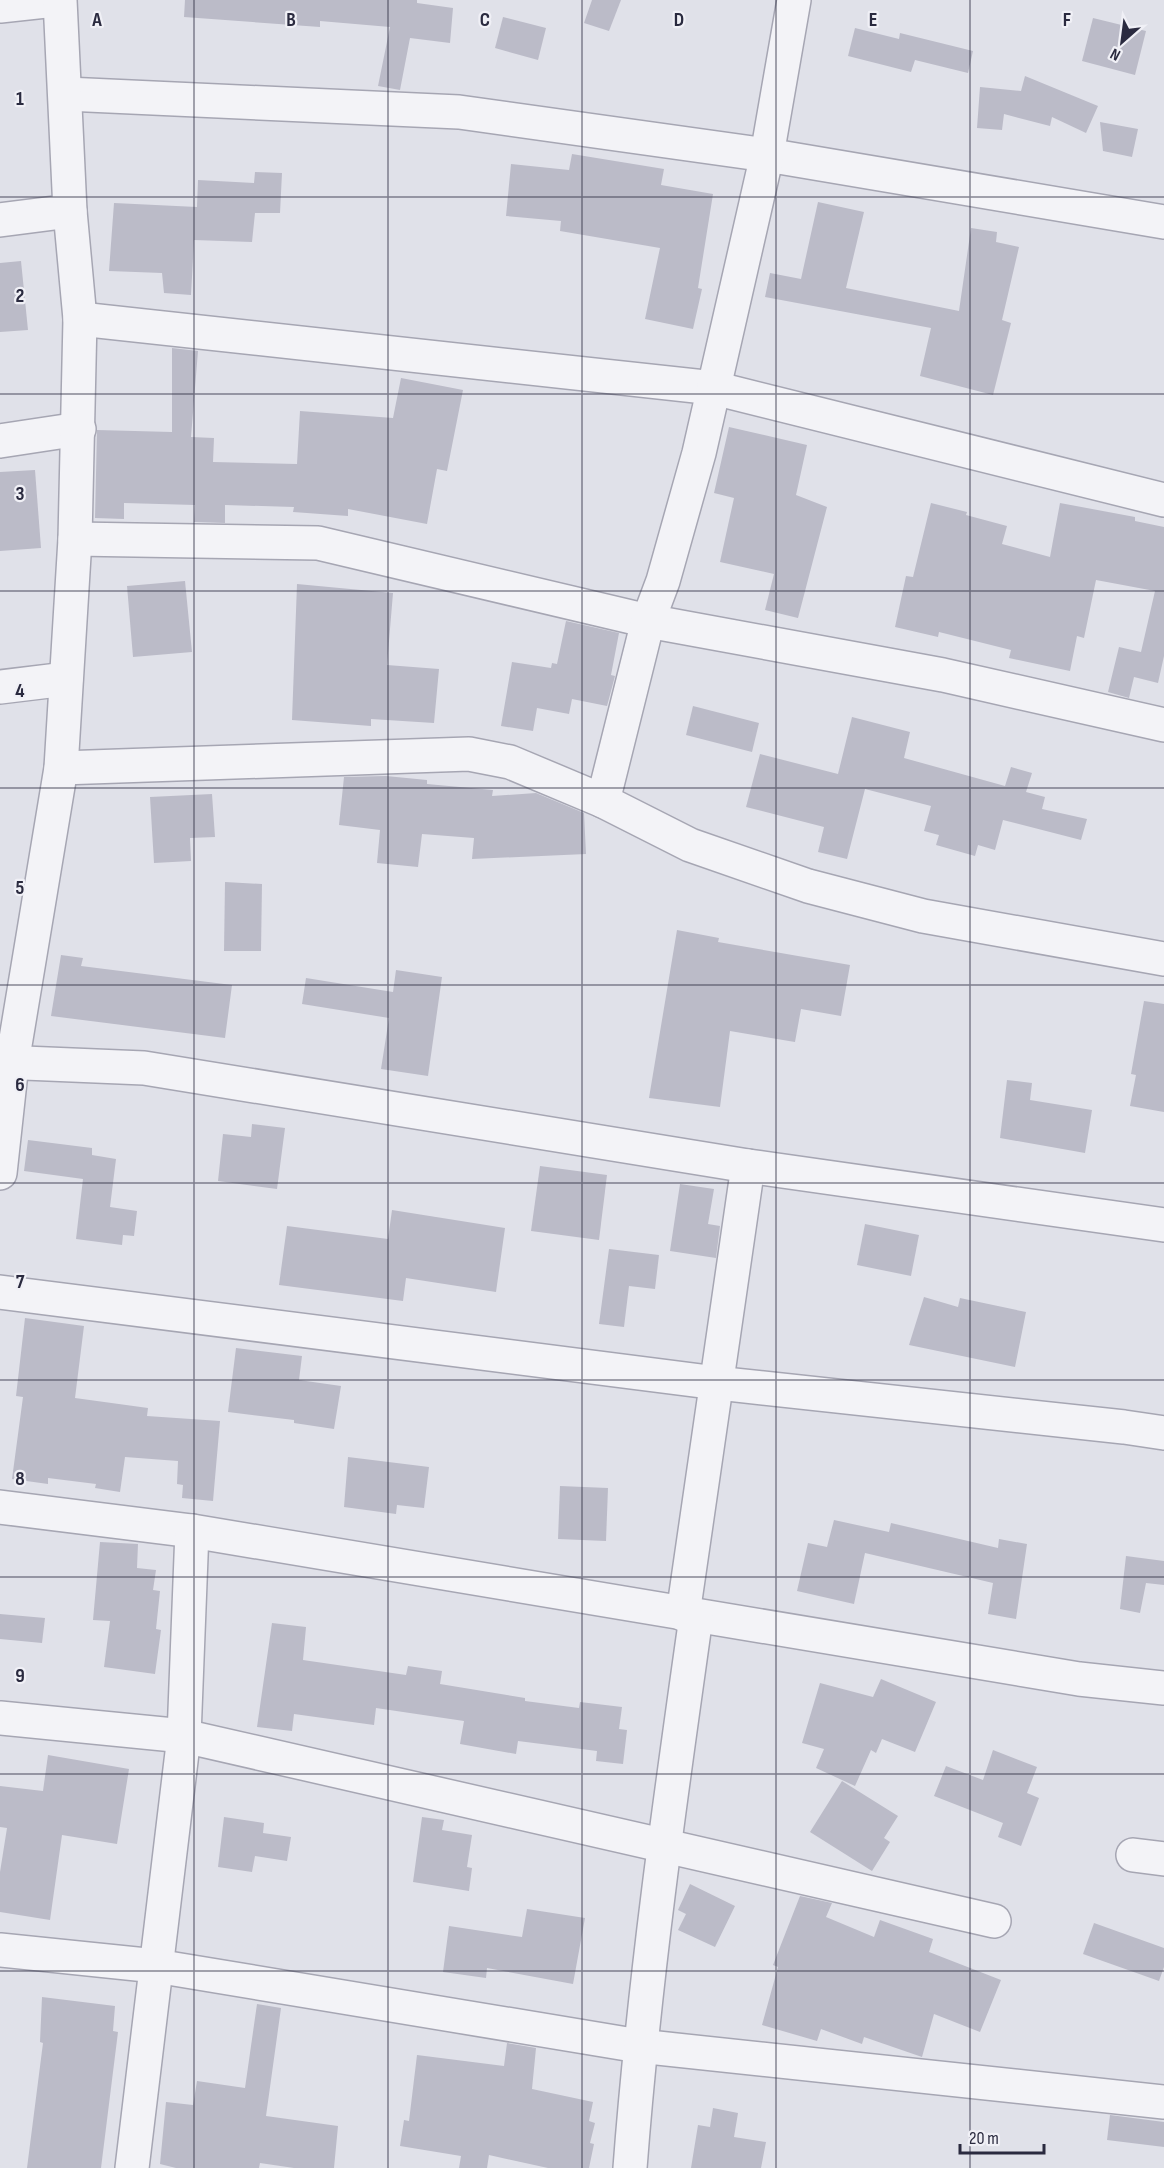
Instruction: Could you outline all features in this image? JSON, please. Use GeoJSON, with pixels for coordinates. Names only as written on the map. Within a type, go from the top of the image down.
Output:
{"type":"FeatureCollection","features":[{"type":"Feature","properties":{"kind":"street"},"geometry":{"type":"LineString","coordinates":[[0,6],[55,0]]}},
{"type":"Feature","properties":{"kind":"street"},"geometry":{"type":"LineString","coordinates":[[0,1173],[6,1063],[61,768],[75,539],[80,318],[70,211],[60,0]]}},
{"type":"Feature","properties":{"kind":"street"},"geometry":{"type":"LineString","coordinates":[[603,801],[648,621],[663,581],[714,388],[766,155],[794,0]]}},
{"type":"Feature","properties":{"kind":"street"},"geometry":{"type":"LineString","coordinates":[[66,94],[459,112],[766,155],[1164,222]]}},
{"type":"Feature","properties":{"kind":"street"},"geometry":{"type":"LineString","coordinates":[[0,220],[70,211]]}},
{"type":"Feature","properties":{"kind":"street"},"geometry":{"type":"LineString","coordinates":[[80,318],[714,388],[1164,500]]}},
{"type":"Feature","properties":{"kind":"street"},"geometry":{"type":"LineString","coordinates":[[0,441],[79,429]]}},
{"type":"Feature","properties":{"kind":"street"},"geometry":{"type":"LineString","coordinates":[[75,539],[318,543],[648,621],[943,675],[1164,725]]}},
{"type":"Feature","properties":{"kind":"street"},"geometry":{"type":"LineString","coordinates":[[0,687],[66,679]]}},
{"type":"Feature","properties":{"kind":"street"},"geometry":{"type":"LineString","coordinates":[[61,768],[469,754],[510,762],[603,801],[645,825],[690,845],[808,886],[923,916],[1164,958]]}},
{"type":"Feature","properties":{"kind":"street"},"geometry":{"type":"LineString","coordinates":[[6,1063],[144,1068],[748,1166],[1164,1225]]}},
{"type":"Feature","properties":{"kind":"street"},"geometry":{"type":"LineString","coordinates":[[630,2168],[639,2046],[717,1383],[748,1166]]}},
{"type":"Feature","properties":{"kind":"street"},"geometry":{"type":"LineString","coordinates":[[0,1292],[717,1383],[1124,1426],[1164,1433]]}},
{"type":"Feature","properties":{"kind":"street"},"geometry":{"type":"LineString","coordinates":[[0,1507],[192,1530],[1079,1679],[1164,1688]]}},
{"type":"Feature","properties":{"kind":"street"},"geometry":{"type":"LineString","coordinates":[[132,2168],[184,1736],[192,1530]]}},
{"type":"Feature","properties":{"kind":"street"},"geometry":{"type":"LineString","coordinates":[[0,1718],[184,1736],[994,1921]]}},
{"type":"Feature","properties":{"kind":"street"},"geometry":{"type":"LineString","coordinates":[[0,1950],[156,1966],[639,2046],[1164,2102]]}},
{"type":"Feature","properties":{"kind":"building"},"geometry":{"type":"Polygon","coordinates":[[[185,0],[417,0],[417,3],[453,8],[450,43],[410,38],[400,90],[378,86],[390,27],[320,21],[320,27],[184,17],[185,0]]]}},
{"type":"Feature","properties":{"kind":"building"},"geometry":{"type":"Polygon","coordinates":[[[592,0],[621,0],[609,31],[584,23],[592,0]]]}},
{"type":"Feature","properties":{"kind":"building"},"geometry":{"type":"Polygon","coordinates":[[[503,17],[546,28],[538,60],[495,48],[503,17]]]}},
{"type":"Feature","properties":{"kind":"building"},"geometry":{"type":"Polygon","coordinates":[[[1093,18],[1146,31],[1135,75],[1082,61],[1093,18]]]}},
{"type":"Feature","properties":{"kind":"building"},"geometry":{"type":"Polygon","coordinates":[[[855,28],[899,39],[900,33],[973,51],[968,73],[915,60],[911,72],[848,56],[855,28]]]}},
{"type":"Feature","properties":{"kind":"building"},"geometry":{"type":"Polygon","coordinates":[[[1025,76],[1098,106],[1086,133],[1052,117],[1050,126],[1004,114],[1002,130],[977,128],[980,87],[1021,91],[1025,76]]]}},
{"type":"Feature","properties":{"kind":"building"},"geometry":{"type":"Polygon","coordinates":[[[1100,122],[1138,129],[1132,157],[1103,151],[1100,122]]]}},
{"type":"Feature","properties":{"kind":"building"},"geometry":{"type":"Polygon","coordinates":[[[572,154],[664,169],[661,185],[713,194],[698,288],[702,289],[693,329],[645,319],[660,248],[560,231],[561,221],[506,216],[511,164],[569,170],[572,154]]]}},
{"type":"Feature","properties":{"kind":"building"},"geometry":{"type":"Polygon","coordinates":[[[255,172],[282,173],[280,213],[255,213],[252,242],[194,240],[191,295],[164,293],[162,273],[109,271],[114,203],[197,207],[198,180],[254,183],[255,172]]]}},
{"type":"Feature","properties":{"kind":"building"},"geometry":{"type":"Polygon","coordinates":[[[818,202],[864,212],[846,288],[959,311],[971,228],[997,232],[996,242],[1019,247],[1002,320],[1011,323],[993,395],[920,376],[931,328],[765,297],[770,273],[801,279],[818,202]]]}},
{"type":"Feature","properties":{"kind":"building"},"geometry":{"type":"Polygon","coordinates":[[[21,261],[28,330],[0,332],[0,263],[21,261]]]}},
{"type":"Feature","properties":{"kind":"building"},"geometry":{"type":"Polygon","coordinates":[[[172,348],[198,351],[191,437],[214,438],[213,462],[297,464],[300,411],[393,418],[401,378],[463,390],[447,471],[437,469],[427,524],[348,509],[348,516],[293,512],[294,507],[225,505],[225,523],[194,522],[195,505],[124,503],[124,519],[95,518],[97,430],[172,432],[172,348]]]}},
{"type":"Feature","properties":{"kind":"building"},"geometry":{"type":"Polygon","coordinates":[[[729,427],[807,445],[796,495],[827,507],[798,618],[765,610],[774,574],[720,562],[734,498],[714,493],[729,427]]]}},
{"type":"Feature","properties":{"kind":"building"},"geometry":{"type":"Polygon","coordinates":[[[35,470],[41,548],[0,551],[0,472],[35,470]]]}},
{"type":"Feature","properties":{"kind":"building"},"geometry":{"type":"Polygon","coordinates":[[[931,503],[967,512],[966,515],[1007,526],[1002,544],[1050,557],[1060,503],[1135,517],[1135,521],[1164,527],[1164,656],[1158,683],[1134,677],[1129,698],[1108,692],[1119,647],[1141,652],[1155,591],[1096,580],[1084,638],[1077,636],[1070,671],[1009,658],[1011,650],[939,632],[938,637],[895,627],[906,576],[913,577],[931,503]]]}},
{"type":"Feature","properties":{"kind":"building"},"geometry":{"type":"Polygon","coordinates":[[[185,581],[192,652],[133,657],[127,586],[185,581]]]}},
{"type":"Feature","properties":{"kind":"building"},"geometry":{"type":"Polygon","coordinates":[[[297,584],[393,593],[387,665],[439,669],[434,723],[371,719],[371,726],[292,720],[297,584]]]}},
{"type":"Feature","properties":{"kind":"building"},"geometry":{"type":"Polygon","coordinates":[[[566,621],[619,633],[611,675],[615,676],[607,706],[572,699],[569,714],[537,708],[533,731],[501,726],[512,662],[551,668],[552,663],[557,664],[566,621]]]}},
{"type":"Feature","properties":{"kind":"building"},"geometry":{"type":"Polygon","coordinates":[[[693,706],[759,723],[752,752],[686,735],[693,706]]]}},
{"type":"Feature","properties":{"kind":"building"},"geometry":{"type":"Polygon","coordinates":[[[852,717],[910,732],[904,758],[1005,786],[1011,767],[1032,773],[1026,792],[1045,797],[1042,809],[1087,819],[1081,840],[1003,820],[995,850],[978,845],[975,856],[936,845],[939,835],[924,831],[931,806],[865,789],[847,859],[818,852],[824,827],[746,807],[760,754],[838,774],[852,717]]]}},
{"type":"Feature","properties":{"kind":"building"},"geometry":{"type":"Polygon","coordinates":[[[386,776],[427,780],[427,784],[493,790],[492,796],[536,793],[584,813],[586,854],[472,859],[474,838],[422,834],[418,867],[377,863],[380,830],[339,825],[344,777],[386,776]]]}},
{"type":"Feature","properties":{"kind":"building"},"geometry":{"type":"Polygon","coordinates":[[[212,794],[215,837],[190,838],[191,861],[154,863],[150,797],[212,794]]]}},
{"type":"Feature","properties":{"kind":"building"},"geometry":{"type":"Polygon","coordinates":[[[225,882],[262,884],[261,951],[224,951],[225,882]]]}},
{"type":"Feature","properties":{"kind":"building"},"geometry":{"type":"Polygon","coordinates":[[[677,930],[719,938],[718,942],[850,965],[841,1016],[801,1009],[795,1042],[730,1031],[720,1107],[649,1098],[677,930]]]}},
{"type":"Feature","properties":{"kind":"building"},"geometry":{"type":"Polygon","coordinates":[[[61,955],[83,958],[81,966],[232,985],[225,1038],[51,1016],[61,955]]]}},
{"type":"Feature","properties":{"kind":"building"},"geometry":{"type":"Polygon","coordinates":[[[396,970],[442,977],[428,1076],[381,1069],[389,1018],[302,1004],[306,978],[393,992],[396,970]]]}},
{"type":"Feature","properties":{"kind":"building"},"geometry":{"type":"Polygon","coordinates":[[[1144,1001],[1164,1004],[1164,1112],[1130,1106],[1136,1075],[1131,1074],[1144,1001]]]}},
{"type":"Feature","properties":{"kind":"building"},"geometry":{"type":"Polygon","coordinates":[[[1007,1080],[1032,1083],[1030,1100],[1092,1110],[1085,1153],[1000,1138],[1007,1080]]]}},
{"type":"Feature","properties":{"kind":"building"},"geometry":{"type":"Polygon","coordinates":[[[252,1124],[285,1128],[277,1189],[218,1181],[223,1134],[251,1137],[252,1124]]]}},
{"type":"Feature","properties":{"kind":"building"},"geometry":{"type":"Polygon","coordinates":[[[28,1140],[92,1148],[92,1155],[116,1159],[110,1207],[137,1211],[134,1236],[123,1235],[122,1245],[76,1239],[83,1179],[24,1171],[28,1140]]]}},
{"type":"Feature","properties":{"kind":"building"},"geometry":{"type":"Polygon","coordinates":[[[540,1166],[607,1175],[599,1240],[531,1231],[540,1166]]]}},
{"type":"Feature","properties":{"kind":"building"},"geometry":{"type":"Polygon","coordinates":[[[680,1184],[714,1189],[708,1224],[720,1226],[716,1258],[670,1251],[680,1184]]]}},
{"type":"Feature","properties":{"kind":"building"},"geometry":{"type":"Polygon","coordinates":[[[392,1210],[505,1228],[496,1292],[406,1278],[403,1301],[279,1285],[287,1226],[388,1239],[392,1210]]]}},
{"type":"Feature","properties":{"kind":"building"},"geometry":{"type":"Polygon","coordinates":[[[865,1224],[919,1235],[911,1276],[857,1265],[865,1224]]]}},
{"type":"Feature","properties":{"kind":"building"},"geometry":{"type":"Polygon","coordinates":[[[609,1249],[659,1255],[655,1289],[629,1286],[624,1327],[599,1324],[609,1249]]]}},
{"type":"Feature","properties":{"kind":"building"},"geometry":{"type":"Polygon","coordinates":[[[924,1297],[958,1307],[960,1298],[1026,1312],[1015,1367],[909,1345],[924,1297]]]}},
{"type":"Feature","properties":{"kind":"building"},"geometry":{"type":"Polygon","coordinates":[[[25,1318],[84,1326],[75,1398],[148,1408],[147,1416],[220,1421],[213,1501],[182,1498],[183,1485],[177,1484],[178,1461],[125,1457],[120,1492],[95,1488],[96,1484],[48,1478],[48,1484],[12,1479],[23,1397],[16,1396],[25,1318]]]}},
{"type":"Feature","properties":{"kind":"building"},"geometry":{"type":"Polygon","coordinates":[[[236,1348],[302,1356],[299,1380],[341,1386],[334,1429],[294,1423],[294,1420],[228,1412],[236,1348]]]}},
{"type":"Feature","properties":{"kind":"building"},"geometry":{"type":"Polygon","coordinates":[[[348,1457],[429,1467],[424,1508],[397,1505],[396,1514],[344,1507],[348,1457]]]}},
{"type":"Feature","properties":{"kind":"building"},"geometry":{"type":"Polygon","coordinates":[[[560,1486],[608,1488],[606,1541],[558,1539],[560,1486]]]}},
{"type":"Feature","properties":{"kind":"building"},"geometry":{"type":"Polygon","coordinates":[[[834,1520],[889,1532],[891,1523],[998,1548],[999,1539],[1027,1544],[1016,1619],[988,1614],[993,1583],[865,1553],[854,1604],[797,1591],[808,1543],[827,1547],[834,1520]]]}},
{"type":"Feature","properties":{"kind":"building"},"geometry":{"type":"Polygon","coordinates":[[[100,1542],[138,1544],[137,1568],[156,1570],[153,1590],[160,1591],[156,1629],[161,1630],[155,1674],[104,1667],[110,1621],[93,1620],[100,1542]]]}},
{"type":"Feature","properties":{"kind":"building"},"geometry":{"type":"Polygon","coordinates":[[[1126,1556],[1164,1561],[1164,1585],[1146,1583],[1140,1613],[1120,1609],[1126,1556]]]}},
{"type":"Feature","properties":{"kind":"building"},"geometry":{"type":"Polygon","coordinates":[[[0,1614],[45,1618],[42,1643],[0,1639],[0,1614]]]}},
{"type":"Feature","properties":{"kind":"building"},"geometry":{"type":"Polygon","coordinates":[[[272,1623],[306,1627],[303,1660],[406,1675],[408,1666],[442,1671],[440,1684],[525,1698],[525,1701],[579,1708],[580,1702],[622,1707],[619,1729],[627,1730],[623,1764],[596,1761],[597,1751],[518,1741],[516,1754],[460,1744],[464,1721],[376,1708],[374,1725],[294,1714],[292,1731],[257,1727],[272,1623]]]}},
{"type":"Feature","properties":{"kind":"building"},"geometry":{"type":"Polygon","coordinates":[[[881,1679],[936,1702],[915,1752],[882,1739],[876,1753],[871,1750],[855,1786],[816,1768],[824,1749],[802,1743],[820,1683],[873,1697],[881,1679]]]}},
{"type":"Feature","properties":{"kind":"building"},"geometry":{"type":"Polygon","coordinates":[[[993,1750],[1037,1767],[1027,1793],[1039,1798],[1021,1846],[998,1837],[1003,1823],[934,1796],[946,1766],[983,1780],[993,1750]]]}},
{"type":"Feature","properties":{"kind":"building"},"geometry":{"type":"Polygon","coordinates":[[[48,1755],[129,1769],[117,1844],[62,1835],[50,1920],[0,1912],[0,1872],[7,1828],[0,1827],[0,1786],[43,1791],[48,1755]]]}},
{"type":"Feature","properties":{"kind":"building"},"geometry":{"type":"Polygon","coordinates":[[[842,1781],[898,1816],[884,1838],[890,1842],[872,1871],[810,1832],[842,1781]]]}},
{"type":"Feature","properties":{"kind":"building"},"geometry":{"type":"Polygon","coordinates":[[[224,1817],[264,1823],[263,1833],[291,1837],[287,1861],[255,1856],[252,1872],[218,1867],[224,1817]]]}},
{"type":"Feature","properties":{"kind":"building"},"geometry":{"type":"Polygon","coordinates":[[[422,1817],[444,1820],[442,1830],[472,1835],[467,1867],[472,1868],[469,1891],[413,1882],[422,1817]]]}},
{"type":"Feature","properties":{"kind":"building"},"geometry":{"type":"Polygon","coordinates":[[[690,1884],[735,1906],[715,1947],[678,1930],[686,1914],[678,1910],[690,1884]]]}},
{"type":"Feature","properties":{"kind":"building"},"geometry":{"type":"Polygon","coordinates":[[[800,1896],[832,1903],[826,1917],[874,1937],[880,1920],[933,1939],[929,1952],[1001,1980],[980,2032],[934,2014],[922,2057],[864,2037],[862,2044],[821,2029],[817,2041],[762,2025],[778,1967],[773,1965],[800,1896]]]}},
{"type":"Feature","properties":{"kind":"building"},"geometry":{"type":"Polygon","coordinates":[[[527,1909],[585,1918],[573,1984],[487,1968],[486,1978],[443,1972],[449,1926],[522,1937],[527,1909]]]}},
{"type":"Feature","properties":{"kind":"building"},"geometry":{"type":"Polygon","coordinates":[[[1094,1923],[1164,1948],[1164,1967],[1159,1981],[1083,1954],[1094,1923]]]}},
{"type":"Feature","properties":{"kind":"building"},"geometry":{"type":"Polygon","coordinates":[[[42,1997],[115,2006],[113,2031],[118,2032],[101,2168],[27,2168],[43,2043],[40,2042],[42,1997]]]}},
{"type":"Feature","properties":{"kind":"building"},"geometry":{"type":"Polygon","coordinates":[[[257,2004],[281,2008],[266,2116],[338,2126],[334,2168],[294,2168],[260,2163],[259,2168],[176,2168],[160,2164],[166,2102],[193,2105],[197,2081],[245,2088],[257,2004]]]}},
{"type":"Feature","properties":{"kind":"building"},"geometry":{"type":"Polygon","coordinates":[[[507,2043],[536,2048],[532,2089],[593,2102],[589,2121],[595,2123],[590,2143],[594,2144],[589,2168],[548,2168],[489,2155],[487,2168],[459,2168],[461,2156],[400,2146],[404,2120],[409,2121],[417,2055],[504,2066],[507,2043]]]}},
{"type":"Feature","properties":{"kind":"building"},"geometry":{"type":"Polygon","coordinates":[[[713,2108],[738,2113],[734,2137],[766,2142],[761,2168],[691,2168],[698,2125],[710,2127],[713,2108]]]}},
{"type":"Feature","properties":{"kind":"building"},"geometry":{"type":"Polygon","coordinates":[[[1110,2115],[1164,2122],[1164,2147],[1107,2140],[1110,2115]]]}}]}
